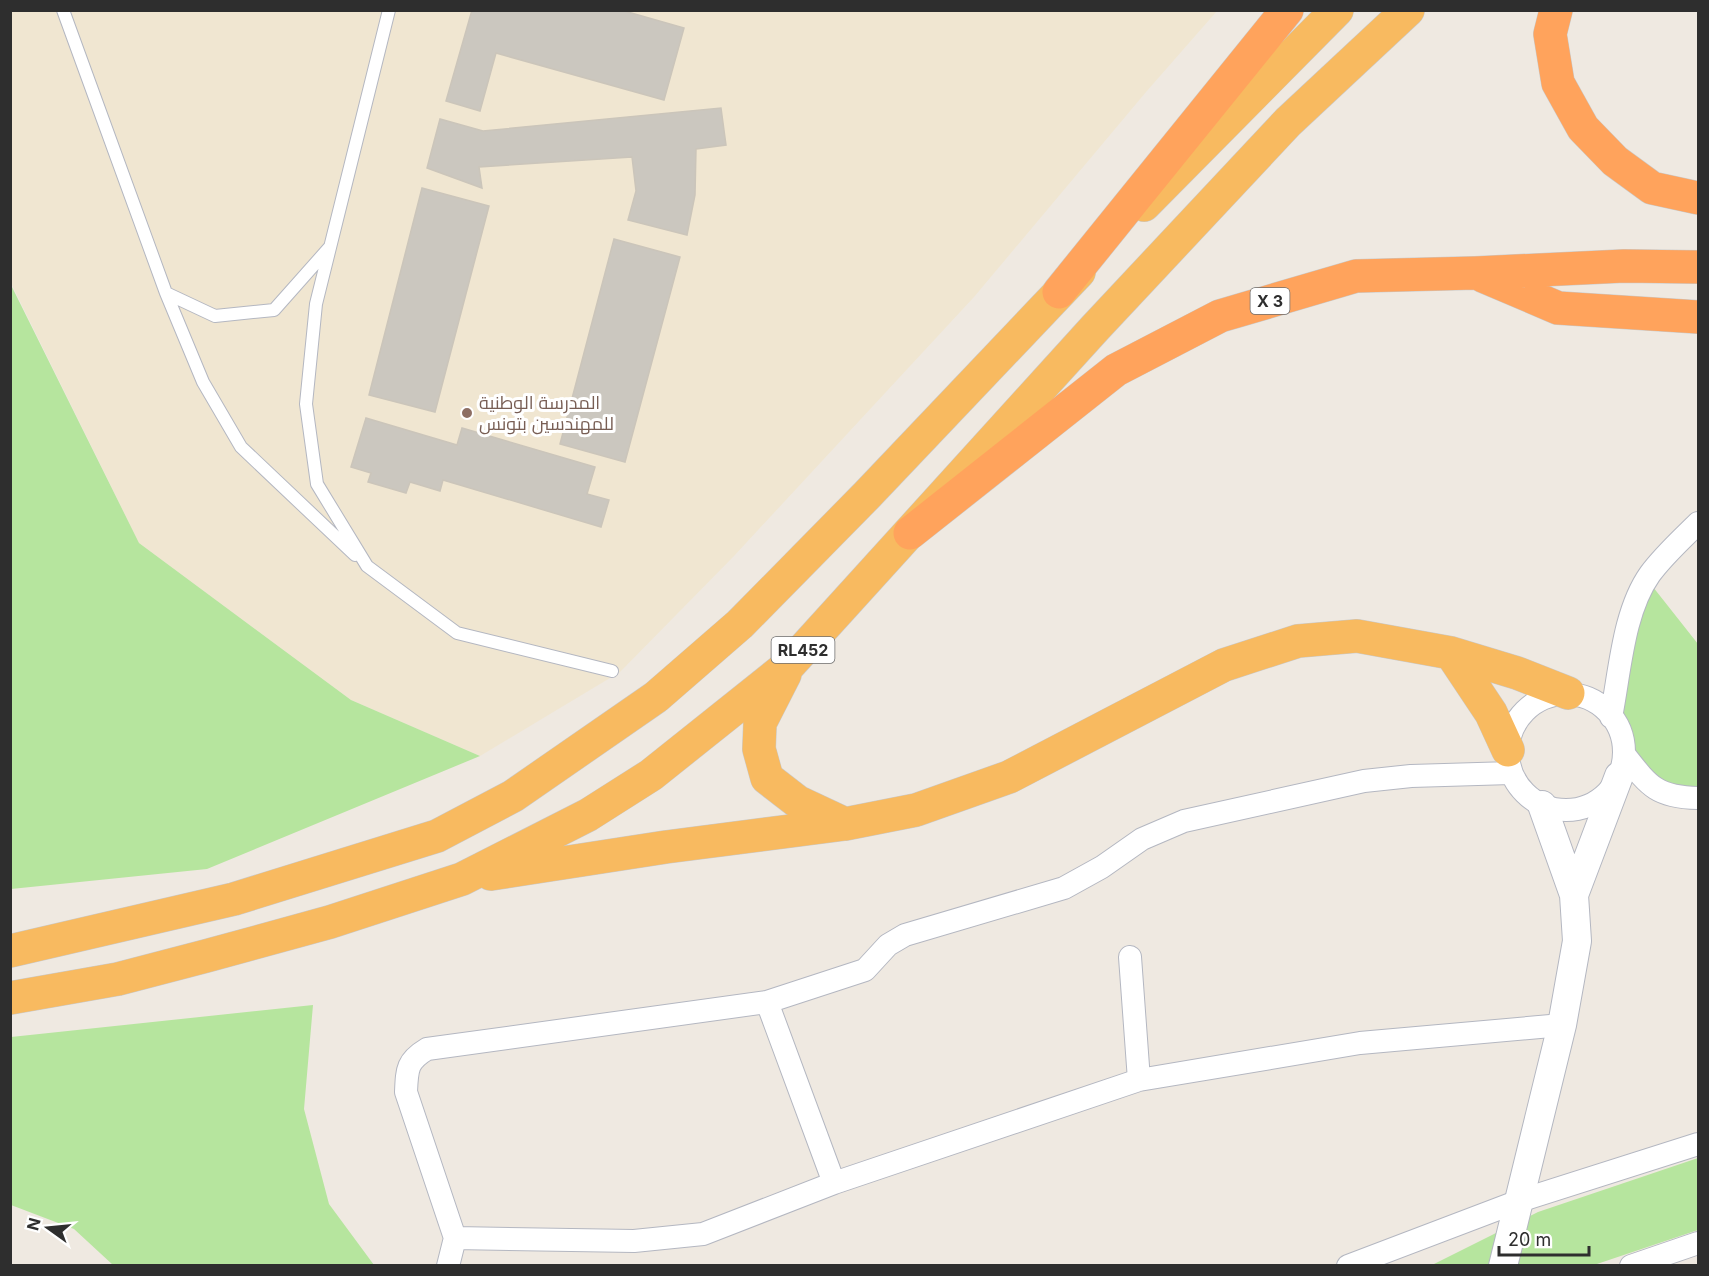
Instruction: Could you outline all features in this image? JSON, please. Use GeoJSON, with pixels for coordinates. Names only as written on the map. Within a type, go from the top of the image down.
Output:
{"type":"FeatureCollection","features":[{"type":"Feature","properties":{"kind":"highway"},"geometry":{"type":"LineString","coordinates":[[1059,292],[1287,10]]}},
{"type":"Feature","properties":{"kind":"highway"},"geometry":{"type":"LineString","coordinates":[[10,951],[234,899],[436,836],[513,796],[656,697],[740,624],[867,495],[1059,292],[1337,10]]}},
{"type":"Feature","properties":{"kind":"highway","name":"RL452"},"geometry":{"type":"LineString","coordinates":[[10,998],[118,979],[330,922],[462,879],[588,814],[651,775],[790,664],[1095,328],[1288,122],[1408,10]]}},
{"type":"Feature","properties":{"kind":"highway"},"geometry":{"type":"LineString","coordinates":[[1556,10],[1550,34],[1558,83],[1582,128],[1615,161],[1652,188],[1698,198]]}},
{"type":"Feature","properties":{"kind":"highway","name":"X 3"},"geometry":{"type":"LineString","coordinates":[[910,533],[1116,370],[1221,316],[1356,276],[1624,266],[1698,267]]}},
{"type":"Feature","properties":{"kind":"highway"},"geometry":{"type":"LineString","coordinates":[[1475,273],[1558,308],[1698,317]]}},
{"type":"Feature","properties":{"kind":"highway"},"geometry":{"type":"LineString","coordinates":[[462,879],[666,847],[845,824],[916,810],[1009,777],[1224,665],[1298,641],[1357,636],[1450,653],[1517,673],[1568,693]]}},
{"type":"Feature","properties":{"kind":"highway"},"geometry":{"type":"LineString","coordinates":[[1450,653],[1491,713],[1510,761]]}},
{"type":"Feature","properties":{"kind":"highway"},"geometry":{"type":"LineString","coordinates":[[790,664],[760,723],[759,749],[767,778],[798,802],[845,824]]}},
{"type":"Feature","properties":{"kind":"street"},"geometry":{"type":"LineString","coordinates":[[1611,717],[1635,602],[1656,566],[1698,523]]}},
{"type":"Feature","properties":{"kind":"street"},"geometry":{"type":"LineString","coordinates":[[1574,895],[1622,765],[1620,731],[1609,712],[1590,699],[1568,693],[1545,697],[1526,709],[1513,728],[1510,761],[1523,792],[1542,805],[1564,811],[1586,807],[1605,795],[1622,765]]}},
{"type":"Feature","properties":{"kind":"street"},"geometry":{"type":"LineString","coordinates":[[448,1266],[455,1238],[406,1092],[407,1070],[414,1057],[427,1049],[767,1002],[865,970],[888,945],[905,935],[1064,888],[1102,867],[1142,839],[1184,820],[1364,781],[1510,761]]}},
{"type":"Feature","properties":{"kind":"street"},"geometry":{"type":"LineString","coordinates":[[1622,765],[1661,792],[1674,796],[1698,798]]}},
{"type":"Feature","properties":{"kind":"street"},"geometry":{"type":"LineString","coordinates":[[1503,1266],[1562,1025],[1577,941],[1574,895],[1542,805]]}},
{"type":"Feature","properties":{"kind":"street"},"geometry":{"type":"LineString","coordinates":[[1130,957],[1139,1080]]}},
{"type":"Feature","properties":{"kind":"street"},"geometry":{"type":"LineString","coordinates":[[767,1002],[834,1183]]}},
{"type":"Feature","properties":{"kind":"street"},"geometry":{"type":"LineString","coordinates":[[455,1238],[634,1241],[703,1234],[834,1183],[1139,1080],[1360,1043],[1562,1025]]}},
{"type":"Feature","properties":{"kind":"street"},"geometry":{"type":"LineString","coordinates":[[1348,1266],[1519,1201],[1698,1144]]}},
{"type":"Feature","properties":{"kind":"street"},"geometry":{"type":"LineString","coordinates":[[1631,1266],[1698,1243]]}},
{"type":"Feature","properties":{"kind":"lane"},"geometry":{"type":"LineString","coordinates":[[63,10],[166,293],[202,382],[241,447],[367,566],[457,633],[612,671]]}},
{"type":"Feature","properties":{"kind":"lane"},"geometry":{"type":"LineString","coordinates":[[367,566],[316,484],[306,404],[316,304],[389,10]]}},
{"type":"Feature","properties":{"kind":"lane"},"geometry":{"type":"LineString","coordinates":[[166,293],[215,315],[274,310],[330,247]]}},
{"type":"Feature","properties":{"kind":"shaded area","name":"المدرسة الوطنية للمهندسين بتونس"},"geometry":{"type":"Polygon","coordinates":[[[11,11],[1217,11],[974,297],[734,556],[620,672],[480,756],[351,700],[139,543],[11,283],[11,11]]]}},
{"type":"Feature","properties":{"kind":"green space"},"geometry":{"type":"Polygon","coordinates":[[[10,283],[139,543],[351,700],[480,756],[207,869],[11,889],[10,283]]]}},
{"type":"Feature","properties":{"kind":"green space"},"geometry":{"type":"Polygon","coordinates":[[[1653,587],[1698,644],[1698,802],[1646,778],[1627,741],[1620,698],[1630,638],[1653,587]]]}},
{"type":"Feature","properties":{"kind":"green space"},"geometry":{"type":"Polygon","coordinates":[[[313,1005],[304,1109],[329,1204],[374,1265],[113,1265],[74,1229],[11,1205],[11,1037],[313,1005]]]}},
{"type":"Feature","properties":{"kind":"green space"},"geometry":{"type":"Polygon","coordinates":[[[1698,1158],[1698,1230],[1594,1265],[1430,1266],[1538,1212],[1698,1158]]]}},
{"type":"Feature","properties":{"kind":"building"},"geometry":{"type":"Polygon","coordinates":[[[472,10],[621,10],[684,28],[664,100],[496,53],[480,111],[446,101],[472,10]]]}},
{"type":"Feature","properties":{"kind":"building"},"geometry":{"type":"Polygon","coordinates":[[[721,108],[726,145],[696,149],[695,195],[687,235],[628,220],[636,191],[632,157],[479,167],[482,188],[427,168],[440,119],[483,131],[721,108]]]}},
{"type":"Feature","properties":{"kind":"building"},"geometry":{"type":"Polygon","coordinates":[[[422,188],[489,206],[435,412],[369,395],[422,188]]]}},
{"type":"Feature","properties":{"kind":"building"},"geometry":{"type":"Polygon","coordinates":[[[614,239],[680,257],[625,462],[560,444],[614,239]]]}},
{"type":"Feature","properties":{"kind":"building"},"geometry":{"type":"Polygon","coordinates":[[[366,418],[457,445],[462,428],[595,467],[587,494],[609,500],[601,527],[443,480],[440,491],[410,482],[406,493],[368,482],[371,473],[351,467],[366,418]]]}},
{"type":"Feature","properties":{"kind":"place","name":"المدرسة الوطنية للمهندسين بتونس"},"geometry":{"type":"Point","coordinates":[467,413]}}]}
